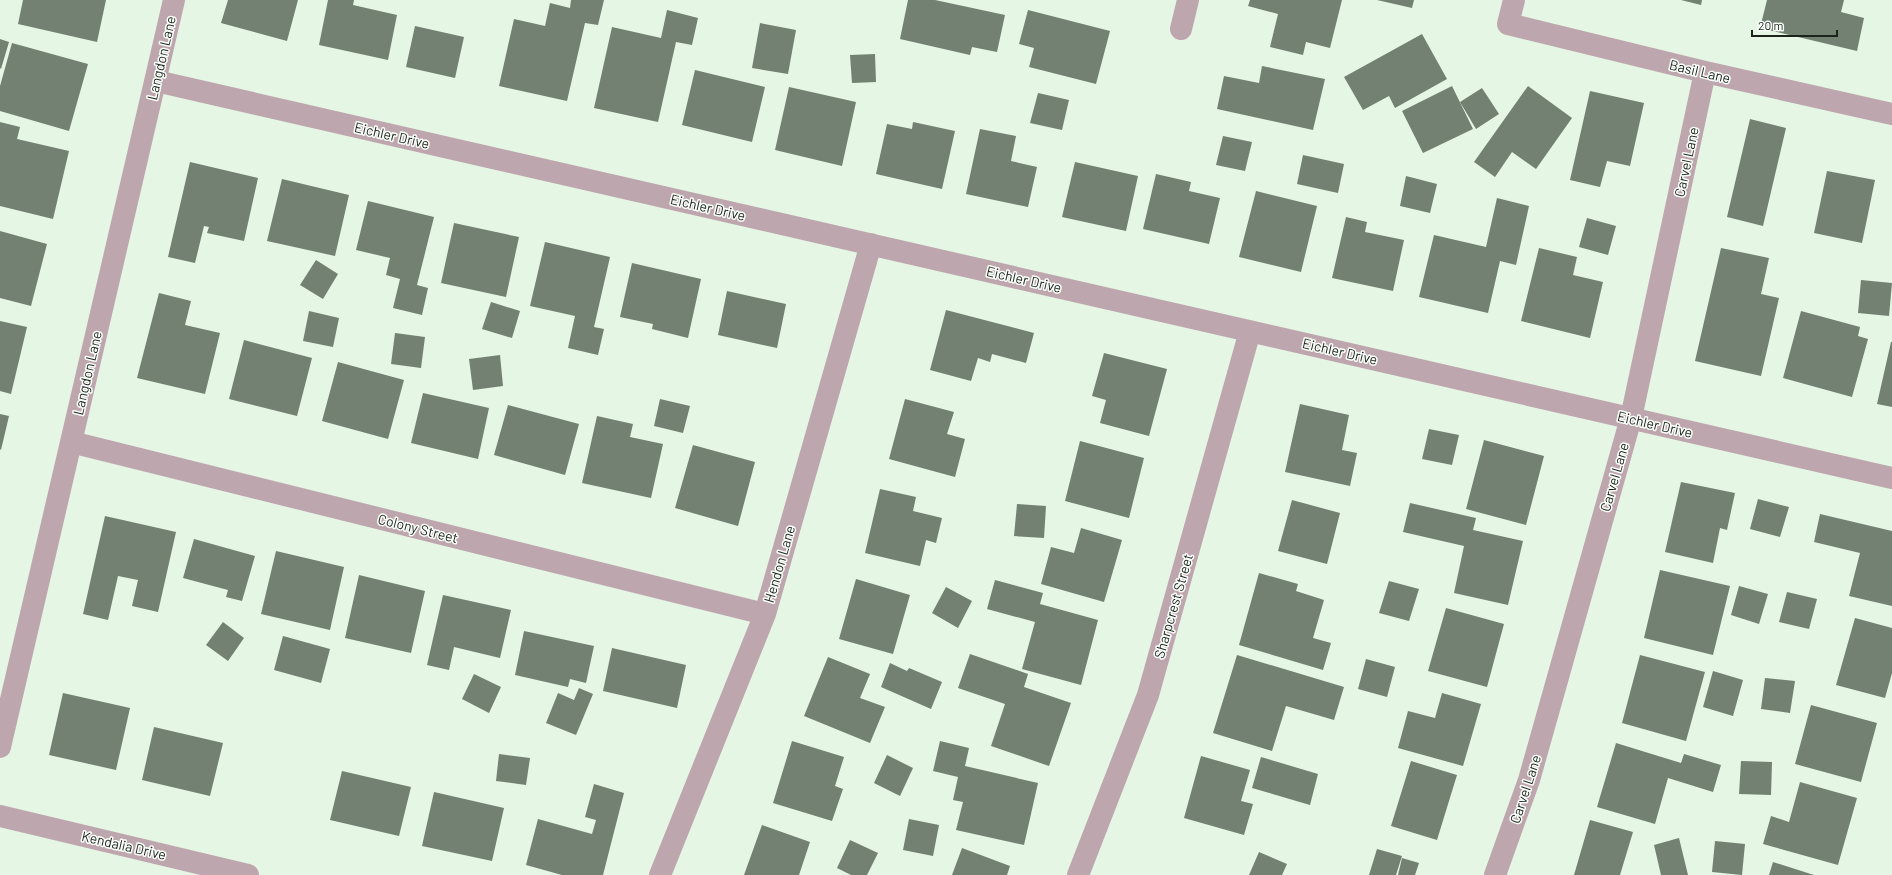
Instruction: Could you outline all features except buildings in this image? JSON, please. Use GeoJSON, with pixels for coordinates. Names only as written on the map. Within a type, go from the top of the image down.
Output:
{"type":"FeatureCollection","features":[{"type":"Feature","properties":{"kind":"street","name":"Langdon Lane"},"geometry":{"type":"LineString","coordinates":[[0,747],[174,0]]}},
{"type":"Feature","properties":{"kind":"street"},"geometry":{"type":"LineString","coordinates":[[1181,30],[1188,0]]}},
{"type":"Feature","properties":{"kind":"street","name":"Basil Lane"},"geometry":{"type":"LineString","coordinates":[[1514,0],[1508,24],[1705,72],[1892,114]]}},
{"type":"Feature","properties":{"kind":"street","name":"Carvel Lane"},"geometry":{"type":"LineString","coordinates":[[1495,875],[1529,780],[1631,418],[1705,72]]}},
{"type":"Feature","properties":{"kind":"street","name":"Eichler Drive"},"geometry":{"type":"LineString","coordinates":[[156,80],[1892,478]]}},
{"type":"Feature","properties":{"kind":"street","name":"Hendon Lane"},"geometry":{"type":"LineString","coordinates":[[660,875],[765,614],[871,244]]}},
{"type":"Feature","properties":{"kind":"street","name":"Sharpcrest Street"},"geometry":{"type":"LineString","coordinates":[[1078,875],[1148,695],[1250,331]]}},
{"type":"Feature","properties":{"kind":"street","name":"Colony Street"},"geometry":{"type":"LineString","coordinates":[[71,442],[765,614]]}},
{"type":"Feature","properties":{"kind":"street","name":"Kendalia Drive"},"geometry":{"type":"LineString","coordinates":[[0,816],[248,875]]}}]}
